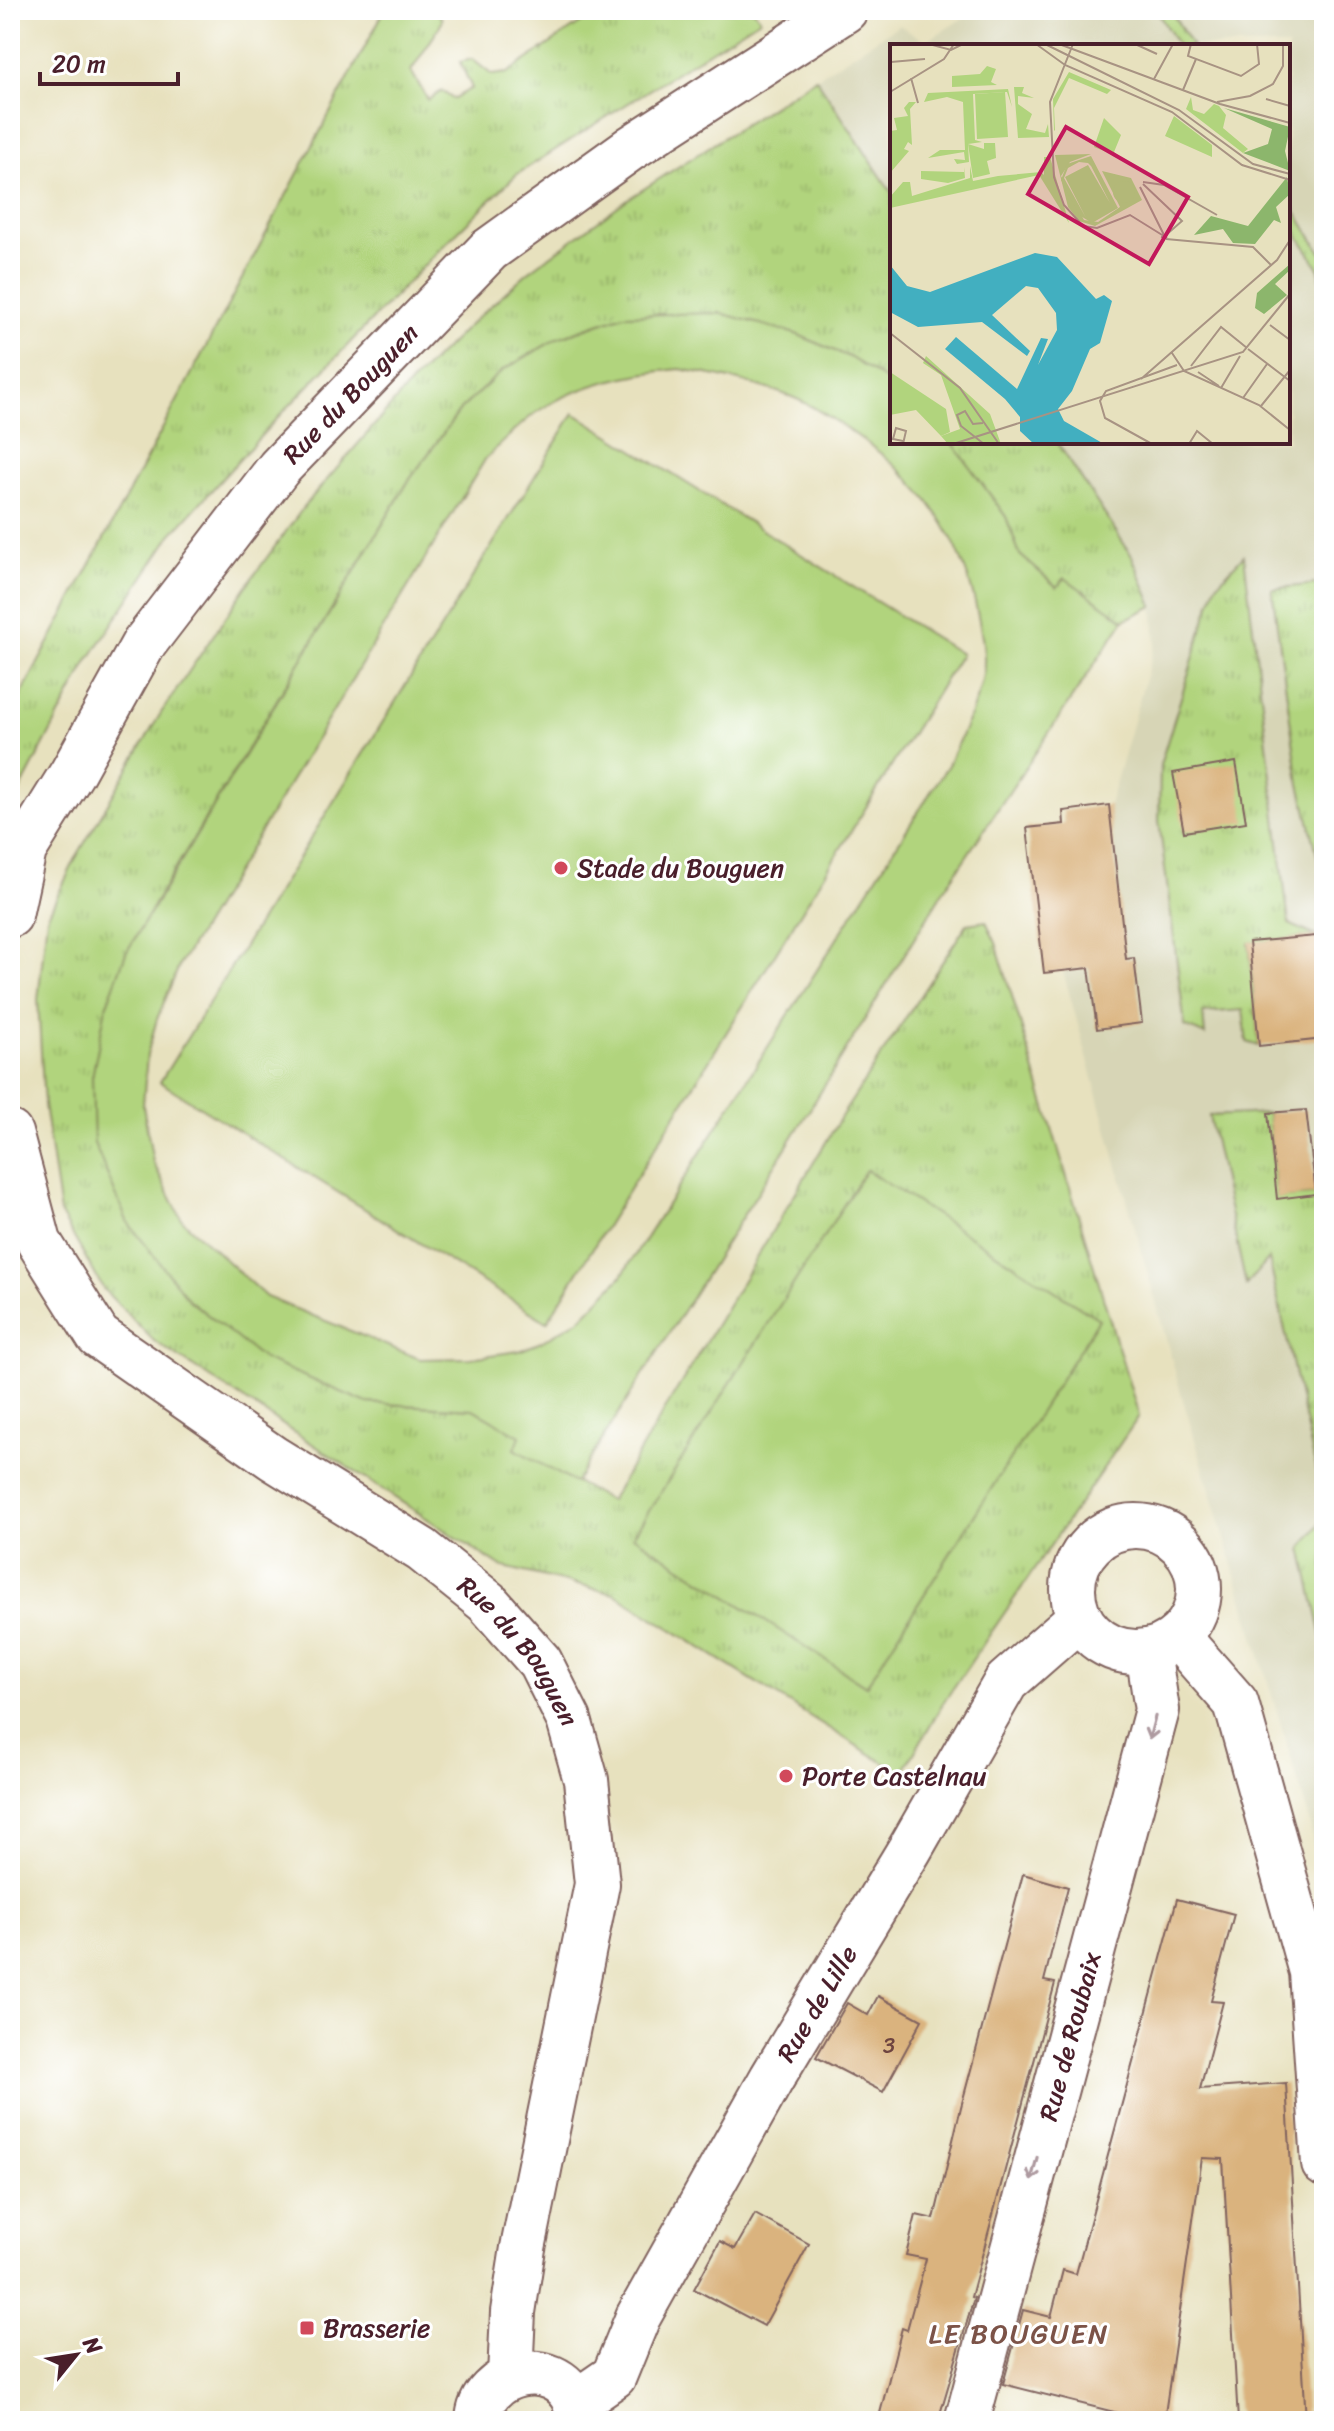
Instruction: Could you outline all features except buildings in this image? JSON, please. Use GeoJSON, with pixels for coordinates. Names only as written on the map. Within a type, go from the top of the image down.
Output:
{"type":"FeatureCollection","features":[{"type":"Feature","properties":{"kind":"street","name":"Rue du Bouguen"},"geometry":{"type":"LineString","coordinates":[[10,915],[24,850],[72,773],[143,645],[279,468],[489,250],[631,148],[845,10]]}},
{"type":"Feature","properties":{"kind":"street","name":"Rue du Bouguen"},"geometry":{"type":"LineString","coordinates":[[10,1133],[39,1242],[98,1336],[273,1458],[422,1550],[487,1602],[540,1662],[569,1720],[586,1780],[597,1884],[523,2248],[513,2312],[510,2376]]}},
{"type":"Feature","properties":{"kind":"street"},"geometry":{"type":"LineString","coordinates":[[1151,1527],[1171,1536],[1184,1547],[1195,1566],[1198,1599],[1191,1620],[1163,1644],[1121,1651],[1100,1642],[1079,1618],[1072,1593],[1075,1572],[1080,1559],[1093,1542],[1112,1530],[1151,1527]]}},
{"type":"Feature","properties":{"kind":"street","name":"Rue de Lille"},"geometry":{"type":"LineString","coordinates":[[576,2412],[614,2376],[638,2317],[772,2078],[1006,1682],[1079,1618]]}},
{"type":"Feature","properties":{"kind":"street"},"geometry":{"type":"LineString","coordinates":[[1163,1644],[1236,1703],[1241,1718],[1311,1972],[1324,2164]]}},
{"type":"Feature","properties":{"kind":"street","name":"Rue de Roubaix"},"geometry":{"type":"LineString","coordinates":[[967,2421],[1157,1710],[1163,1644]]}},
{"type":"Feature","properties":{"kind":"street"},"geometry":{"type":"LineString","coordinates":[[478,2421],[484,2398],[495,2385],[510,2376],[534,2372],[557,2380],[576,2412]]}},
{"type":"Feature","properties":{"kind":"shaded area"},"geometry":{"type":"Polygon","coordinates":[[[977,10],[1324,10],[1324,1905],[1308,1815],[1184,1403],[1063,971],[1080,969],[1079,951],[1109,805],[1156,641],[1153,606],[1132,556],[1058,444],[1290,444],[1290,44],[890,44],[890,190],[816,78],[899,25],[926,41],[977,10]]]}},
{"type":"Feature","properties":{"kind":"green space"},"geometry":{"type":"Polygon","coordinates":[[[381,10],[436,10],[442,19],[411,71],[428,100],[442,91],[453,99],[472,88],[460,62],[472,59],[492,75],[507,73],[600,10],[754,10],[760,19],[516,175],[439,250],[269,427],[171,535],[88,661],[10,809],[10,716],[383,13],[381,10]]]}},
{"type":"Feature","properties":{"kind":"green space"},"geometry":{"type":"Polygon","coordinates":[[[1156,10],[1170,10],[1191,44],[1177,44],[1156,10]]]}},
{"type":"Feature","properties":{"kind":"green space"},"geometry":{"type":"Polygon","coordinates":[[[816,78],[890,190],[890,383],[849,357],[720,314],[624,315],[558,338],[502,371],[461,409],[408,482],[153,906],[94,1143],[367,1403],[473,1409],[521,1436],[516,1449],[610,1501],[841,1117],[967,924],[986,921],[996,943],[1139,1416],[943,1703],[902,1774],[615,1594],[500,1566],[154,1341],[104,1290],[60,1213],[44,1105],[38,1000],[47,917],[77,856],[161,713],[306,504],[410,384],[467,327],[527,273],[625,201],[816,78]]]}},
{"type":"Feature","properties":{"kind":"green space"},"geometry":{"type":"Polygon","coordinates":[[[1290,202],[1321,252],[1324,251],[1324,302],[1319,268],[1290,222],[1290,202]]]}},
{"type":"Feature","properties":{"kind":"green space"},"geometry":{"type":"Polygon","coordinates":[[[720,313],[796,334],[849,357],[890,383],[890,444],[953,444],[1006,517],[1020,555],[1057,587],[1065,578],[1124,620],[942,893],[575,1483],[515,1449],[520,1436],[473,1409],[367,1403],[263,1359],[189,1300],[127,1221],[94,1143],[92,1077],[106,1007],[126,953],[408,482],[461,409],[502,371],[558,338],[624,315],[720,313]],[[680,369],[612,380],[579,390],[531,416],[486,458],[179,966],[157,1019],[147,1055],[143,1106],[153,1162],[182,1220],[266,1297],[420,1359],[470,1358],[519,1351],[580,1319],[621,1277],[948,765],[979,691],[984,651],[967,573],[943,523],[928,501],[890,462],[832,419],[792,397],[736,380],[680,369]]]}},
{"type":"Feature","properties":{"kind":"green space","name":"Stade du Bouguen"},"geometry":{"type":"Polygon","coordinates":[[[574,413],[961,654],[547,1322],[160,1082],[574,413]]]}},
{"type":"Feature","properties":{"kind":"green space"},"geometry":{"type":"Polygon","coordinates":[[[953,444],[1058,444],[1132,556],[1153,606],[1124,620],[1065,579],[1058,588],[1020,555],[1006,517],[953,444]]]}},
{"type":"Feature","properties":{"kind":"green space"},"geometry":{"type":"Polygon","coordinates":[[[1244,555],[1289,924],[1316,936],[1249,943],[1259,1046],[1247,1042],[1243,1010],[1203,1013],[1205,1035],[1185,1026],[1159,821],[1160,765],[1216,585],[1244,555]]]}},
{"type":"Feature","properties":{"kind":"green space"},"geometry":{"type":"Polygon","coordinates":[[[1324,583],[1324,882],[1298,776],[1272,589],[1324,583]]]}},
{"type":"Feature","properties":{"kind":"green space"},"geometry":{"type":"Polygon","coordinates":[[[1268,1113],[1277,1198],[1323,1194],[1324,1505],[1269,1259],[1246,1285],[1209,1116],[1268,1113]]]}},
{"type":"Feature","properties":{"kind":"green space"},"geometry":{"type":"Polygon","coordinates":[[[866,1170],[1099,1319],[866,1686],[633,1536],[866,1170]]]}},
{"type":"Feature","properties":{"kind":"green space"},"geometry":{"type":"Polygon","coordinates":[[[1324,1518],[1324,1645],[1302,1548],[1324,1518]]]}},
{"type":"Feature","properties":{"kind":"place","name":"Stade du Bouguen"},"geometry":{"type":"Point","coordinates":[561,868]}},
{"type":"Feature","properties":{"kind":"place","name":"Porte Castelnau"},"geometry":{"type":"Point","coordinates":[786,1776]}},
{"type":"Feature","properties":{"kind":"place","name":"Brasserie"},"geometry":{"type":"Point","coordinates":[307,2328]}},
{"type":"Feature","properties":{"kind":"district","name":"LE BOUGUEN"},"geometry":{"type":"Point","coordinates":[1019,2333]}}]}
